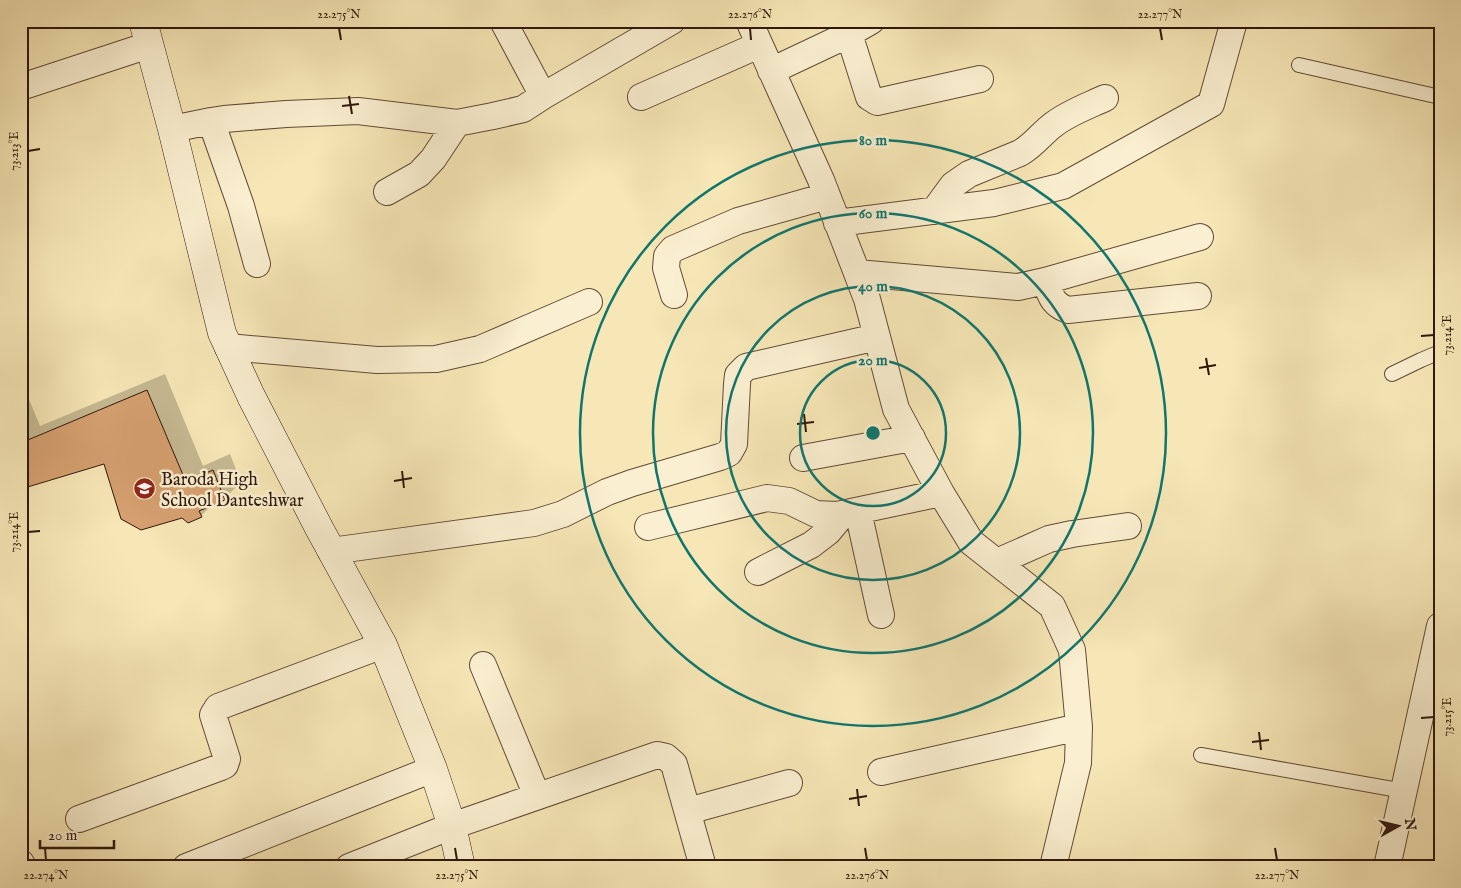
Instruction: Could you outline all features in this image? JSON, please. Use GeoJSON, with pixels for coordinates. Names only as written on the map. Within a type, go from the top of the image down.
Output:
{"type":"FeatureCollection","features":[{"type":"Feature","properties":{"kind":"street"},"geometry":{"type":"LineString","coordinates":[[503,21],[543,96]]}},
{"type":"Feature","properties":{"kind":"street"},"geometry":{"type":"LineString","coordinates":[[172,130],[211,120],[286,114],[358,111],[457,123],[494,116],[523,109],[672,21]]}},
{"type":"Feature","properties":{"kind":"street"},"geometry":{"type":"LineString","coordinates":[[749,21],[827,196],[857,273],[867,300],[896,409],[941,493],[971,542],[1052,606],[1072,650],[1079,728],[1078,763],[1053,867]]}},
{"type":"Feature","properties":{"kind":"street"},"geometry":{"type":"LineString","coordinates":[[838,223],[994,203],[1063,186],[1211,104],[1234,21]]}},
{"type":"Feature","properties":{"kind":"street"},"geometry":{"type":"LineString","coordinates":[[771,71],[860,27],[869,97],[877,102],[980,79]]}},
{"type":"Feature","properties":{"kind":"street"},"geometry":{"type":"LineString","coordinates":[[21,87],[146,33],[222,333],[251,396],[331,551],[383,645],[432,769],[452,826],[461,867]]}},
{"type":"Feature","properties":{"kind":"street"},"geometry":{"type":"LineString","coordinates":[[641,97],[759,45]]}},
{"type":"Feature","properties":{"kind":"street"},"geometry":{"type":"LineString","coordinates":[[934,211],[953,185],[969,174],[1028,149],[1053,125],[1105,98]]}},
{"type":"Feature","properties":{"kind":"street"},"geometry":{"type":"LineString","coordinates":[[211,120],[241,206],[257,264]]}},
{"type":"Feature","properties":{"kind":"street"},"geometry":{"type":"LineString","coordinates":[[387,192],[419,174],[433,159],[457,123]]}},
{"type":"Feature","properties":{"kind":"street"},"geometry":{"type":"LineString","coordinates":[[674,294],[666,268],[666,256],[673,249],[738,221],[827,196]]}},
{"type":"Feature","properties":{"kind":"street"},"geometry":{"type":"LineString","coordinates":[[857,273],[1018,287],[1200,237]]}},
{"type":"Feature","properties":{"kind":"street"},"geometry":{"type":"LineString","coordinates":[[1045,281],[1052,299],[1058,307],[1068,310],[1198,296]]}},
{"type":"Feature","properties":{"kind":"street"},"geometry":{"type":"LineString","coordinates":[[228,347],[377,360],[436,359],[480,349],[589,302]]}},
{"type":"Feature","properties":{"kind":"street"},"geometry":{"type":"LineString","coordinates":[[331,551],[534,523],[563,514],[607,492],[632,483],[720,457],[729,453],[734,444],[738,375],[746,367],[877,337]]}},
{"type":"Feature","properties":{"kind":"street"},"geometry":{"type":"LineString","coordinates":[[803,458],[912,438]]}},
{"type":"Feature","properties":{"kind":"street"},"geometry":{"type":"LineString","coordinates":[[648,527],[767,498],[789,501],[816,514],[837,515],[941,493]]}},
{"type":"Feature","properties":{"kind":"street"},"geometry":{"type":"LineString","coordinates":[[758,572],[811,545],[851,512]]}},
{"type":"Feature","properties":{"kind":"street"},"geometry":{"type":"LineString","coordinates":[[851,512],[881,615]]}},
{"type":"Feature","properties":{"kind":"street"},"geometry":{"type":"LineString","coordinates":[[997,562],[1049,539],[1128,526]]}},
{"type":"Feature","properties":{"kind":"street"},"geometry":{"type":"LineString","coordinates":[[1387,867],[1440,626]]}},
{"type":"Feature","properties":{"kind":"street"},"geometry":{"type":"LineString","coordinates":[[79,819],[225,765],[226,759],[213,715],[218,707],[383,645]]}},
{"type":"Feature","properties":{"kind":"street"},"geometry":{"type":"LineString","coordinates":[[483,665],[537,796]]}},
{"type":"Feature","properties":{"kind":"street"},"geometry":{"type":"LineString","coordinates":[[880,772],[1079,728]]}},
{"type":"Feature","properties":{"kind":"street"},"geometry":{"type":"LineString","coordinates":[[349,867],[452,826],[657,755],[666,757],[674,764],[703,867]]}},
{"type":"Feature","properties":{"kind":"street"},"geometry":{"type":"LineString","coordinates":[[186,867],[432,769]]}},
{"type":"Feature","properties":{"kind":"street"},"geometry":{"type":"LineString","coordinates":[[688,811],[788,783]]}},
{"type":"Feature","properties":{"kind":"street"},"geometry":{"type":"LineString","coordinates":[[21,863],[23,867]]}},
{"type":"Feature","properties":{"kind":"lane"},"geometry":{"type":"LineString","coordinates":[[1299,65],[1440,97]]}},
{"type":"Feature","properties":{"kind":"lane"},"geometry":{"type":"LineString","coordinates":[[1392,374],[1440,352]]}},
{"type":"Feature","properties":{"kind":"lane"},"geometry":{"type":"LineString","coordinates":[[1202,755],[1404,791]]}},
{"type":"Feature","properties":{"kind":"building"},"geometry":{"type":"Polygon","coordinates":[[[147,390],[186,482],[213,470],[225,500],[199,511],[202,517],[188,523],[182,518],[141,530],[121,519],[104,464],[21,489],[21,437],[23,442],[147,390]]]}},
{"type":"Feature","properties":{"kind":"place","name":"Baroda High School Danteshwar"},"geometry":{"type":"Point","coordinates":[145,489]}}]}
